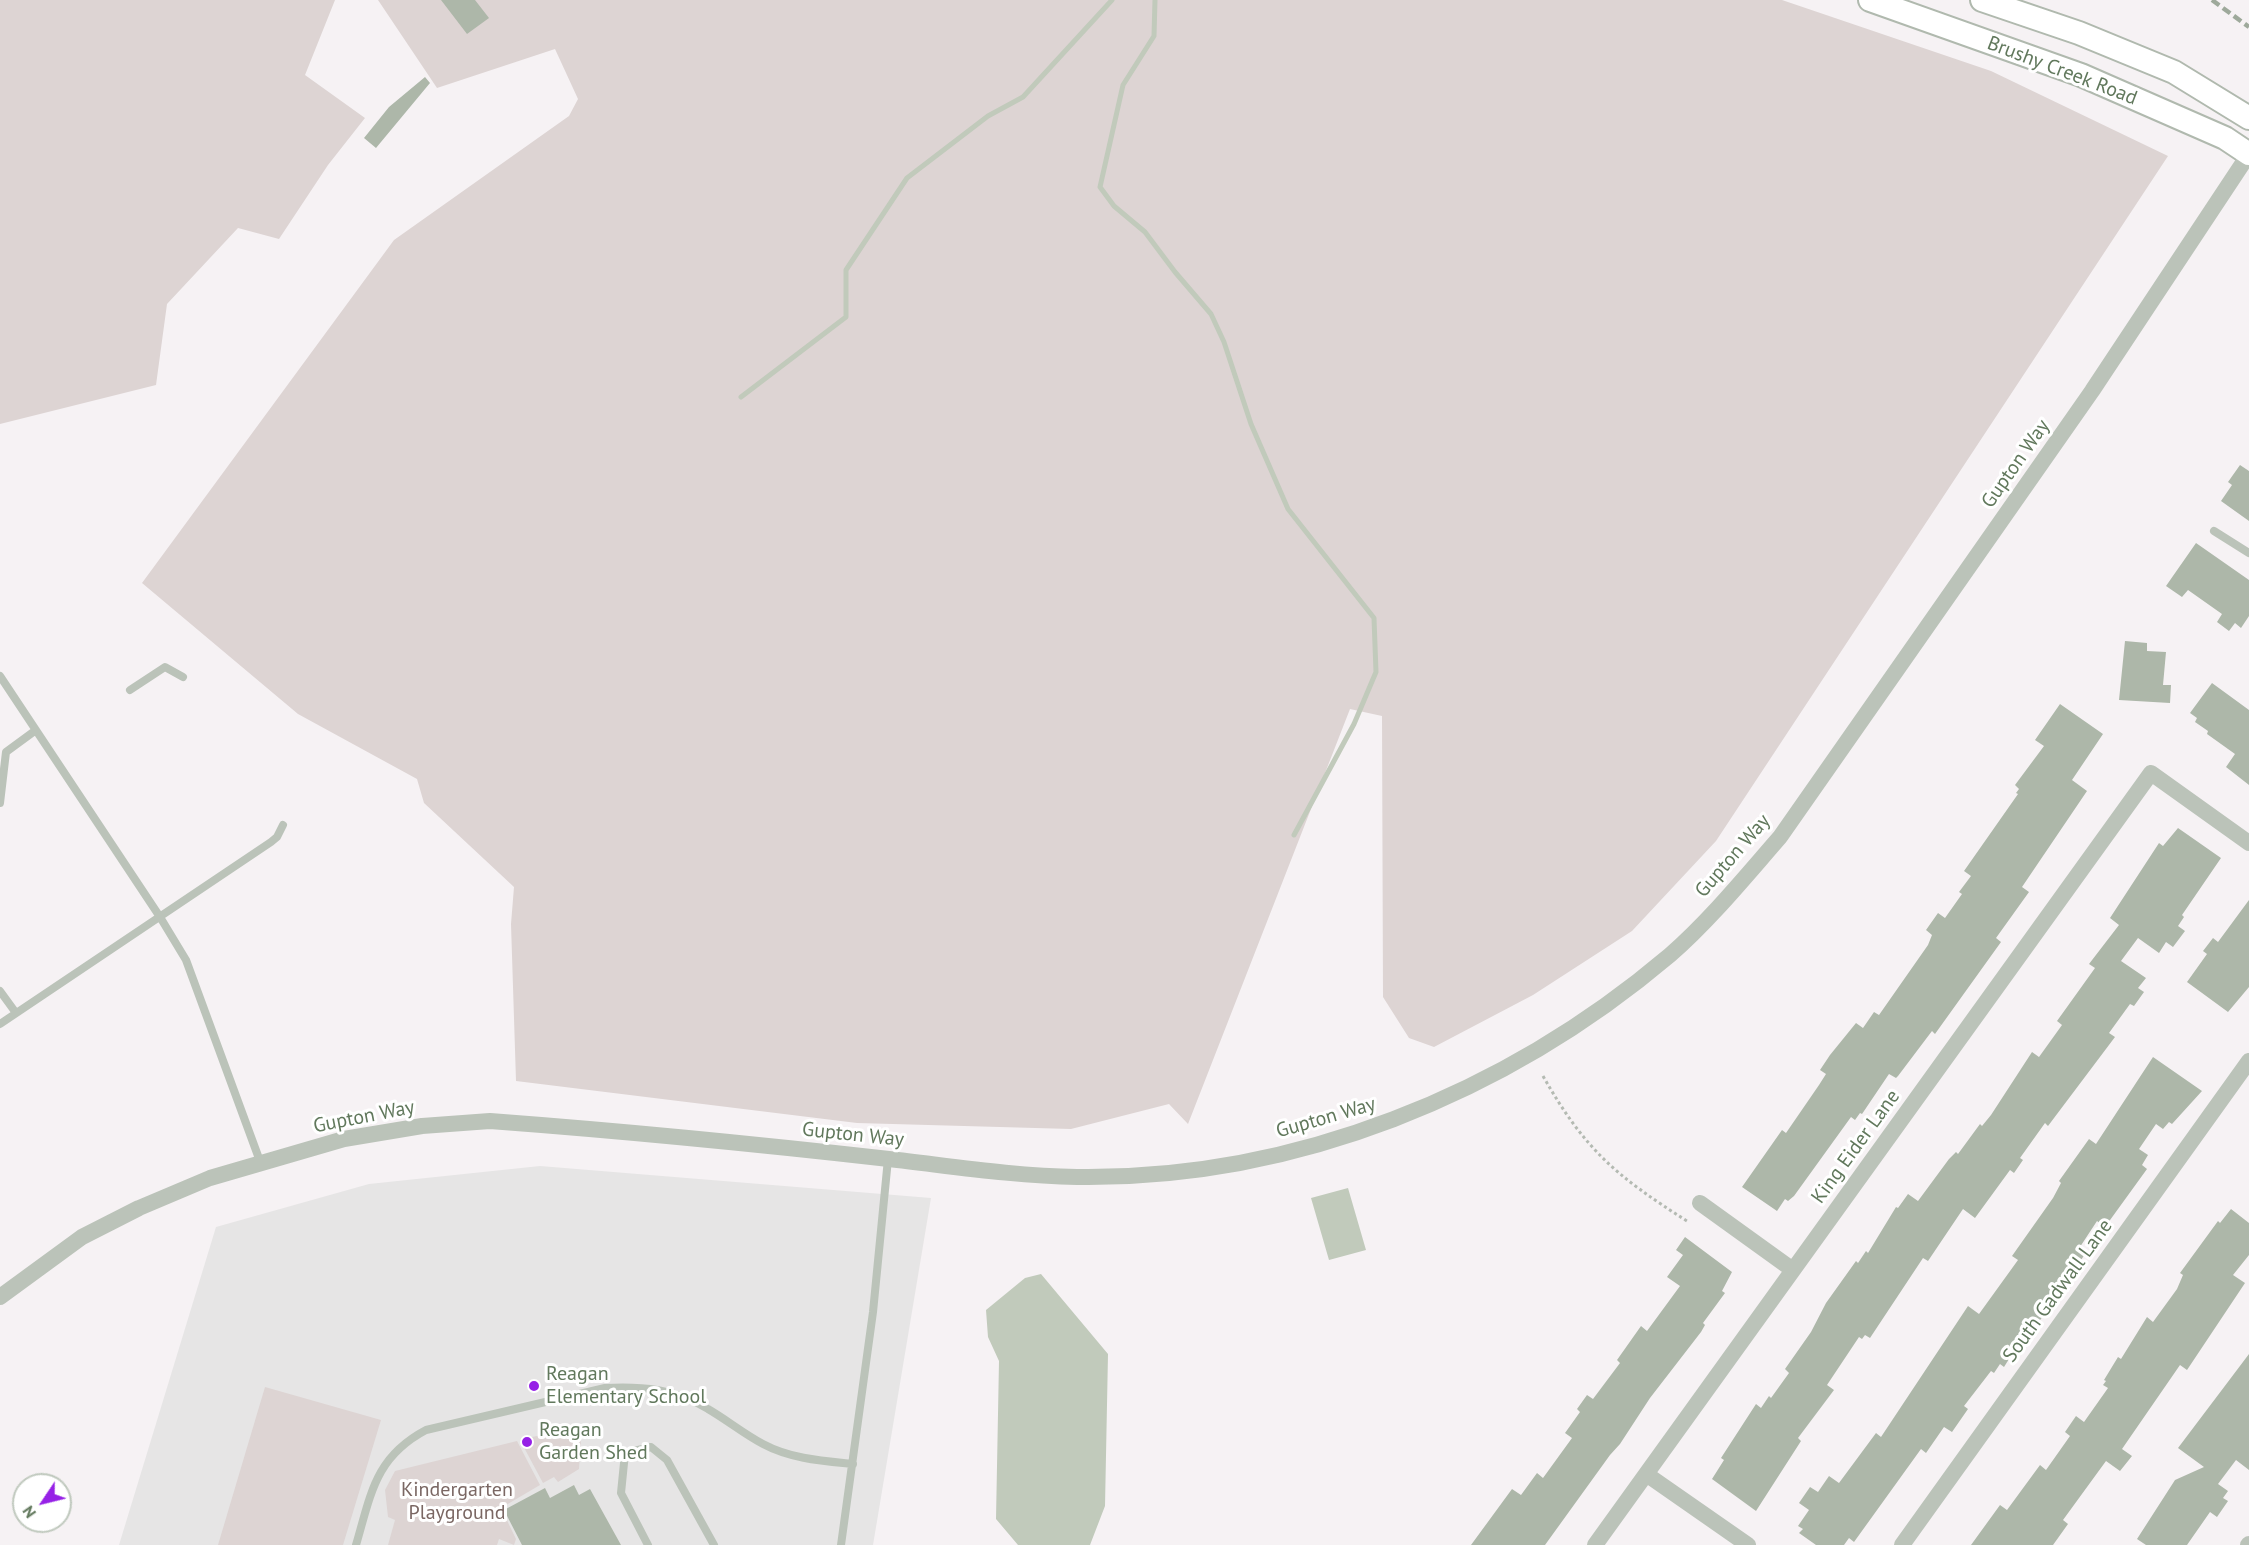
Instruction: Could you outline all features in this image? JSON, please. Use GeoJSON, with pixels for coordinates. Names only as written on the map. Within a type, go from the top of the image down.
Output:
{"type":"FeatureCollection","features":[{"type":"Feature","properties":{"kind":"main road","name":"Brushy Creek Road"},"geometry":{"type":"LineString","coordinates":[[1870,0],[2081,75],[2224,138],[2249,154]]}},
{"type":"Feature","properties":{"kind":"main road","name":"Brushy Creek Road"},"geometry":{"type":"LineString","coordinates":[[1982,0],[2079,33],[2174,72],[2249,118]]}},
{"type":"Feature","properties":{"kind":"street","name":"Gupton Way"},"geometry":{"type":"LineString","coordinates":[[0,1297],[82,1237],[139,1208],[210,1178],[344,1139],[422,1126],[490,1120],[888,1159],[993,1172],[1077,1177],[1151,1174],[1291,1152],[1417,1111],[1489,1078],[1558,1038],[1616,997],[1672,953],[1727,898],[1780,837],[2092,391],[2249,154]]}},
{"type":"Feature","properties":{"kind":"street","name":"King Eider Lane"},"geometry":{"type":"LineString","coordinates":[[1595,1545],[2151,773],[2249,843]]}},
{"type":"Feature","properties":{"kind":"street","name":"South Gadwall Lane"},"geometry":{"type":"LineString","coordinates":[[1902,1545],[2249,1061]]}},
{"type":"Feature","properties":{"kind":"street"},"geometry":{"type":"LineString","coordinates":[[1700,1203],[1793,1270]]}},
{"type":"Feature","properties":{"kind":"street"},"geometry":{"type":"LineString","coordinates":[[1646,1474],[1748,1545]]}},
{"type":"Feature","properties":{"kind":"lane"},"geometry":{"type":"LineString","coordinates":[[2214,531],[2249,553]]}},
{"type":"Feature","properties":{"kind":"lane"},"geometry":{"type":"LineString","coordinates":[[130,690],[165,667],[183,677]]}},
{"type":"Feature","properties":{"kind":"lane"},"geometry":{"type":"LineString","coordinates":[[0,676],[160,917],[186,960],[261,1164]]}},
{"type":"Feature","properties":{"kind":"lane"},"geometry":{"type":"LineString","coordinates":[[0,803],[6,752],[36,730]]}},
{"type":"Feature","properties":{"kind":"lane"},"geometry":{"type":"LineString","coordinates":[[0,1024],[271,842],[277,837],[283,825]]}},
{"type":"Feature","properties":{"kind":"lane"},"geometry":{"type":"LineString","coordinates":[[0,991],[16,1013]]}},
{"type":"Feature","properties":{"kind":"lane"},"geometry":{"type":"LineString","coordinates":[[841,1545],[873,1312],[888,1159]]}},
{"type":"Feature","properties":{"kind":"lane"},"geometry":{"type":"LineString","coordinates":[[356,1545],[377,1475],[392,1454],[407,1440],[426,1430],[605,1388],[635,1386],[669,1392],[706,1407],[764,1445],[791,1455],[853,1464]]}},
{"type":"Feature","properties":{"kind":"lane"},"geometry":{"type":"LineString","coordinates":[[648,1545],[621,1493],[625,1453],[651,1447],[667,1460],[714,1545]]}},
{"type":"Feature","properties":{"kind":"path"},"geometry":{"type":"LineString","coordinates":[[1543,1076],[1563,1111],[1593,1150],[1634,1187],[1687,1221]]}},
{"type":"Feature","properties":{"kind":"shaded area","name":"Reagan Elementary School"},"geometry":{"type":"Polygon","coordinates":[[[540,1166],[931,1198],[873,1545],[119,1545],[216,1227],[369,1184],[540,1166]]]}},
{"type":"Feature","properties":{"kind":"shaded area"},"geometry":{"type":"Polygon","coordinates":[[[1348,1188],[1366,1250],[1329,1260],[1311,1198],[1348,1188]]]}},
{"type":"Feature","properties":{"kind":"shaded area"},"geometry":{"type":"Polygon","coordinates":[[[1041,1274],[1108,1354],[1105,1506],[1090,1545],[1018,1545],[996,1519],[999,1361],[988,1337],[986,1310],[1025,1278],[1041,1274]]]}},
{"type":"Feature","properties":{"kind":"green space"},"geometry":{"type":"Polygon","coordinates":[[[0,0],[335,0],[305,75],[365,118],[328,165],[279,239],[238,228],[167,304],[156,385],[0,424],[0,0]]]}},
{"type":"Feature","properties":{"kind":"green space"},"geometry":{"type":"Polygon","coordinates":[[[378,0],[1782,0],[1991,71],[2168,156],[1716,841],[1632,931],[1533,995],[1434,1047],[1409,1038],[1383,997],[1382,716],[1350,709],[1188,1124],[1169,1104],[1071,1129],[857,1123],[516,1081],[511,924],[514,887],[424,803],[417,779],[298,714],[142,583],[394,240],[569,116],[578,99],[555,49],[437,88],[378,0]]]}},
{"type":"Feature","properties":{"kind":"green space"},"geometry":{"type":"Polygon","coordinates":[[[265,1387],[381,1420],[343,1545],[218,1545],[265,1387]]]}},
{"type":"Feature","properties":{"kind":"green space"},"geometry":{"type":"Polygon","coordinates":[[[582,1425],[579,1469],[558,1482],[554,1477],[543,1483],[520,1440],[582,1425]]]}},
{"type":"Feature","properties":{"kind":"green space","name":"Kindergarten Playground"},"geometry":{"type":"Polygon","coordinates":[[[517,1441],[540,1485],[501,1508],[516,1539],[514,1545],[499,1539],[497,1545],[388,1545],[395,1520],[388,1517],[385,1490],[395,1471],[517,1441]]]}},
{"type":"Feature","properties":{"kind":"building"},"geometry":{"type":"Polygon","coordinates":[[[441,0],[475,0],[489,18],[467,34],[441,0]]]}},
{"type":"Feature","properties":{"kind":"building"},"geometry":{"type":"Polygon","coordinates":[[[425,77],[430,83],[376,148],[364,138],[389,107],[425,77]]]}},
{"type":"Feature","properties":{"kind":"building"},"geometry":{"type":"Polygon","coordinates":[[[2240,465],[2249,471],[2249,521],[2221,501],[2232,485],[2228,482],[2240,465]]]}},
{"type":"Feature","properties":{"kind":"building"},"geometry":{"type":"Polygon","coordinates":[[[2196,543],[2249,580],[2249,616],[2241,628],[2235,623],[2229,631],[2217,622],[2222,614],[2188,590],[2182,597],[2166,586],[2196,543]]]}},
{"type":"Feature","properties":{"kind":"building"},"geometry":{"type":"Polygon","coordinates":[[[2125,641],[2147,643],[2147,651],[2166,652],[2163,685],[2171,685],[2170,703],[2119,700],[2125,641]]]}},
{"type":"Feature","properties":{"kind":"building"},"geometry":{"type":"Polygon","coordinates":[[[2212,683],[2249,710],[2249,785],[2226,767],[2235,754],[2207,734],[2208,731],[2195,722],[2197,718],[2190,713],[2212,683]]]}},
{"type":"Feature","properties":{"kind":"building"},"geometry":{"type":"Polygon","coordinates":[[[2060,704],[2103,734],[2072,780],[2087,791],[2022,887],[2029,892],[1996,938],[2001,942],[1935,1034],[1932,1031],[1896,1078],[1889,1074],[1862,1114],[1860,1113],[1855,1120],[1851,1117],[1794,1196],[1788,1201],[1785,1199],[1777,1211],[1742,1187],[1782,1130],[1786,1133],[1819,1085],[1826,1074],[1820,1070],[1830,1055],[1856,1023],[1863,1028],[1874,1012],[1879,1015],[1928,945],[1932,935],[1926,930],[1938,913],[1945,918],[1962,894],[1959,892],[1971,876],[1964,871],[2018,794],[2016,793],[2019,789],[2015,785],[2044,746],[2035,740],[2060,704]]]}},
{"type":"Feature","properties":{"kind":"building"},"geometry":{"type":"Polygon","coordinates":[[[2178,828],[2221,858],[2182,915],[2184,917],[2178,926],[2185,931],[2173,947],[2166,942],[2159,953],[2138,938],[2121,961],[2146,978],[2138,988],[2144,992],[2134,1006],[2130,1004],[2109,1033],[2115,1037],[2048,1126],[2045,1123],[2020,1158],[2023,1160],[2014,1173],[2010,1170],[1975,1218],[1963,1209],[1928,1261],[1923,1258],[1870,1338],[1865,1335],[1862,1339],[1859,1337],[1827,1385],[1834,1390],[1798,1438],[1801,1441],[1756,1511],[1712,1479],[1724,1460],[1721,1458],[1756,1404],[1761,1408],[1789,1373],[1785,1369],[1811,1332],[1826,1303],[1856,1261],[1858,1263],[1866,1251],[1868,1253],[1896,1207],[1898,1208],[1908,1194],[1918,1201],[1949,1159],[1956,1152],[1958,1154],[1980,1124],[1982,1126],[1991,1115],[2032,1052],[2039,1057],[2062,1025],[2057,1021],[2095,968],[2089,964],[2119,925],[2110,918],[2159,843],[2163,846],[2178,828]]]}},
{"type":"Feature","properties":{"kind":"building"},"geometry":{"type":"Polygon","coordinates":[[[2249,900],[2249,987],[2228,1012],[2187,982],[2207,954],[2203,951],[2213,938],[2218,942],[2249,900]]]}},
{"type":"Feature","properties":{"kind":"building"},"geometry":{"type":"Polygon","coordinates":[[[2153,1057],[2202,1091],[2172,1124],[2169,1122],[2163,1129],[2156,1124],[2139,1149],[2148,1155],[2142,1165],[2147,1169],[2105,1227],[2097,1221],[2078,1250],[2085,1254],[2061,1290],[2057,1287],[2038,1313],[2043,1316],[2011,1361],[2009,1359],[2004,1367],[2000,1364],[1994,1373],[1991,1371],[1964,1406],[1968,1409],[1952,1432],[1944,1427],[1926,1453],[1921,1449],[1854,1542],[1849,1538],[1844,1545],[1816,1545],[1799,1533],[1803,1529],[1798,1526],[1809,1510],[1799,1503],[1810,1487],[1818,1492],[1829,1476],[1839,1483],[1876,1433],[1881,1437],[1968,1306],[1979,1314],[2018,1260],[2012,1256],[2053,1198],[2061,1183],[2059,1181],[2089,1139],[2096,1144],[2153,1057]]]}},
{"type":"Feature","properties":{"kind":"building"},"geometry":{"type":"Polygon","coordinates":[[[2231,1209],[2249,1223],[2249,1255],[2233,1275],[2245,1283],[2187,1370],[2180,1365],[2122,1449],[2132,1456],[2120,1471],[2106,1461],[2063,1520],[2068,1524],[2053,1545],[1971,1545],[2000,1505],[2007,1510],[2040,1465],[2046,1470],[2070,1436],[2065,1432],[2076,1416],[2084,1422],[2108,1388],[2103,1385],[2106,1381],[2104,1380],[2118,1357],[2121,1359],[2147,1317],[2153,1322],[2177,1289],[2183,1275],[2180,1273],[2218,1221],[2220,1223],[2231,1209]]]}},
{"type":"Feature","properties":{"kind":"building"},"geometry":{"type":"Polygon","coordinates":[[[1685,1237],[1732,1272],[1722,1291],[1725,1293],[1703,1323],[1705,1325],[1701,1332],[1650,1398],[1620,1444],[1545,1545],[1471,1545],[1512,1489],[1521,1495],[1537,1473],[1543,1478],[1572,1438],[1565,1433],[1580,1412],[1577,1409],[1587,1395],[1593,1399],[1620,1363],[1617,1360],[1641,1326],[1647,1331],[1680,1286],[1667,1277],[1683,1255],[1676,1250],[1685,1237]]]}},
{"type":"Feature","properties":{"kind":"building"},"geometry":{"type":"Polygon","coordinates":[[[2249,1354],[2249,1470],[2236,1460],[2218,1484],[2228,1491],[2223,1498],[2228,1501],[2217,1517],[2210,1512],[2187,1545],[2146,1545],[2137,1539],[2175,1480],[2204,1467],[2178,1448],[2249,1354]]]}},
{"type":"Feature","properties":{"kind":"building"},"geometry":{"type":"Polygon","coordinates":[[[574,1485],[579,1495],[590,1489],[621,1545],[522,1545],[504,1510],[545,1488],[550,1498],[574,1485]]]}},
{"type":"Feature","properties":{"kind":"waterway"},"geometry":{"type":"LineString","coordinates":[[741,397],[846,317],[846,270],[907,178],[988,116],[1023,97],[1112,0]]}},
{"type":"Feature","properties":{"kind":"waterway"},"geometry":{"type":"LineString","coordinates":[[1155,0],[1154,36],[1123,85],[1100,187],[1114,206],[1145,232],[1211,314],[1224,342],[1251,424],[1288,509],[1374,618],[1376,672],[1354,724],[1294,835]]}},
{"type":"Feature","properties":{"kind":"railway"},"geometry":{"type":"LineString","coordinates":[[2212,0],[2249,27]]}},
{"type":"Feature","properties":{"kind":"place","name":"Reagan Elementary School"},"geometry":{"type":"Point","coordinates":[534,1386]}},
{"type":"Feature","properties":{"kind":"place","name":"Reagan Garden Shed"},"geometry":{"type":"Point","coordinates":[527,1442]}}]}
